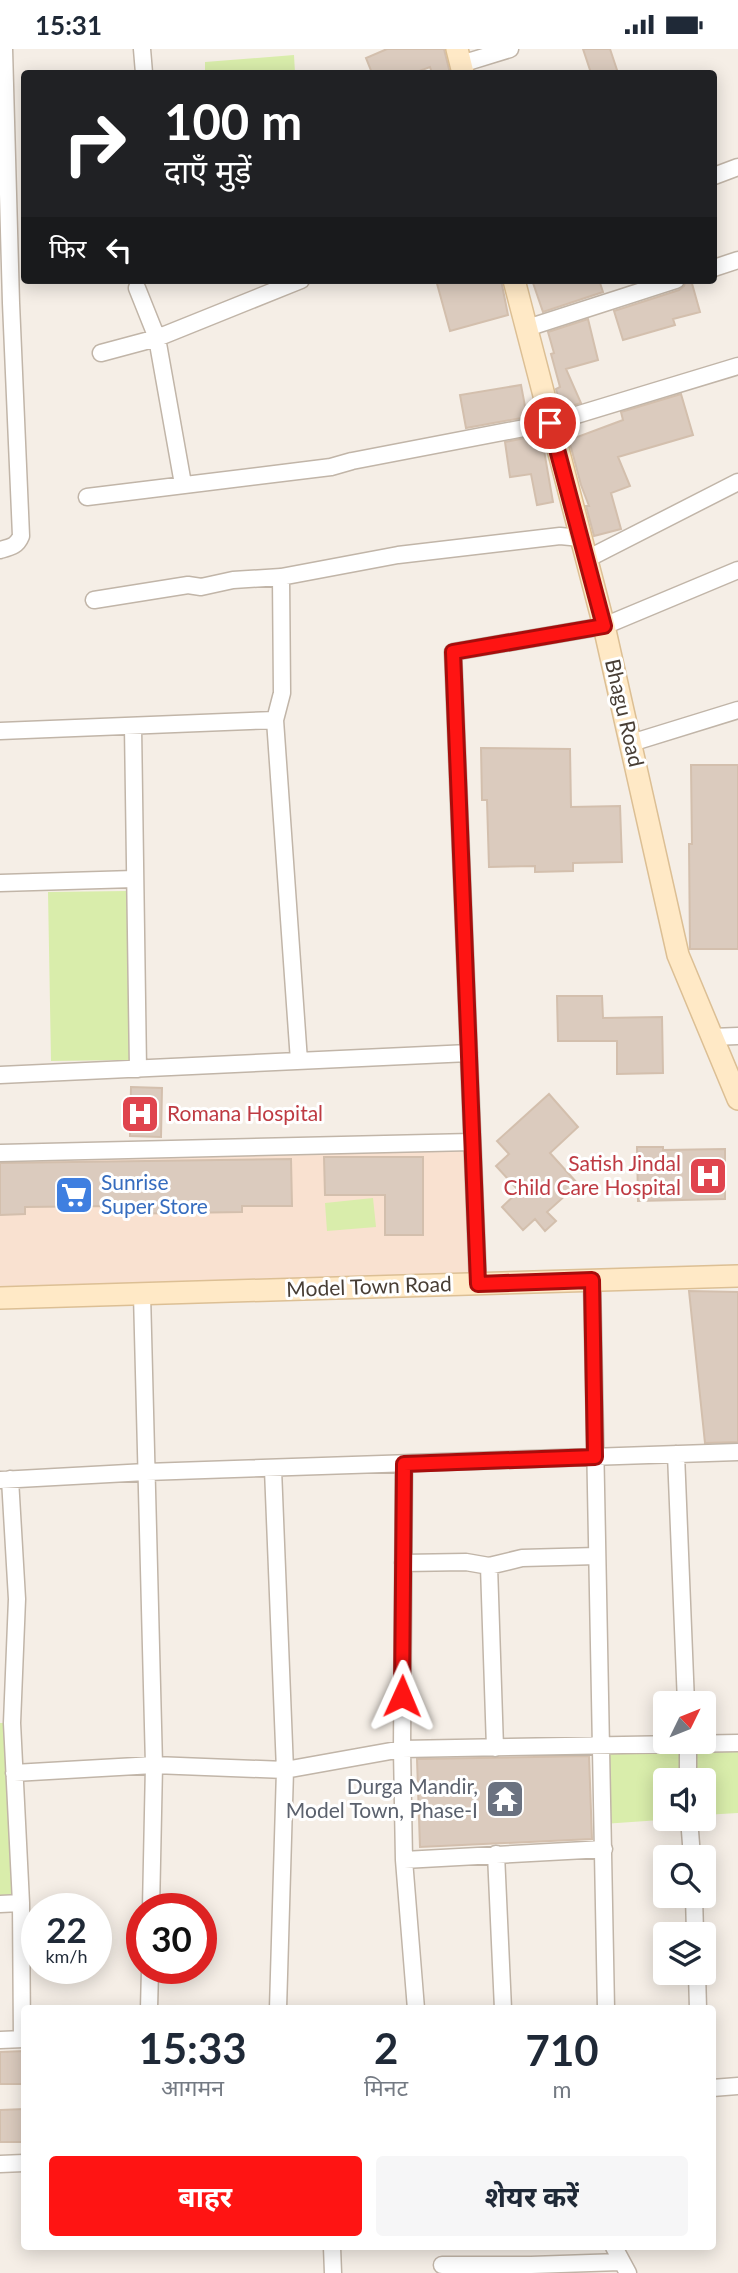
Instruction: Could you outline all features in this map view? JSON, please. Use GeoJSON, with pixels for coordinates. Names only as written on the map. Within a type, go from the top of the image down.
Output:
{"type":"FeatureCollection","features":[{"type":"Feature","properties":{"kind":"street"},"geometry":{"type":"LineString","coordinates":[[0,549],[19,543],[21,536],[4,49]]}},
{"type":"Feature","properties":{"kind":"street"},"geometry":{"type":"LineString","coordinates":[[142,49],[145,70]]}},
{"type":"Feature","properties":{"kind":"street"},"geometry":{"type":"LineString","coordinates":[[460,62],[510,49]]}},
{"type":"Feature","properties":{"kind":"street"},"geometry":{"type":"LineString","coordinates":[[717,175],[738,167]]}},
{"type":"Feature","properties":{"kind":"street"},"geometry":{"type":"LineString","coordinates":[[717,267],[738,260]]}},
{"type":"Feature","properties":{"kind":"street"},"geometry":{"type":"LineString","coordinates":[[101,353],[157,338],[292,284]]}},
{"type":"Feature","properties":{"kind":"street","name":"Bhagu Road"},"geometry":{"type":"LineString","coordinates":[[515,284],[604,626],[678,955],[738,1099]]}},
{"type":"Feature","properties":{"kind":"street"},"geometry":{"type":"LineString","coordinates":[[527,328],[664,284]]}},
{"type":"Feature","properties":{"kind":"street"},"geometry":{"type":"LineString","coordinates":[[137,288],[157,338],[183,484]]}},
{"type":"Feature","properties":{"kind":"street"},"geometry":{"type":"LineString","coordinates":[[87,497],[331,467],[550,423],[738,366]]}},
{"type":"Feature","properties":{"kind":"street"},"geometry":{"type":"LineString","coordinates":[[0,416],[17,415]]}},
{"type":"Feature","properties":{"kind":"street"},"geometry":{"type":"LineString","coordinates":[[587,559],[738,482]]}},
{"type":"Feature","properties":{"kind":"street"},"geometry":{"type":"LineString","coordinates":[[94,600],[188,585],[201,587],[233,580],[281,577],[411,553],[560,535],[581,538]]}},
{"type":"Feature","properties":{"kind":"street"},"geometry":{"type":"LineString","coordinates":[[478,1284],[453,652],[604,626],[738,570]]}},
{"type":"Feature","properties":{"kind":"street"},"geometry":{"type":"LineString","coordinates":[[281,577],[282,693],[275,720],[299,1061]]}},
{"type":"Feature","properties":{"kind":"street"},"geometry":{"type":"LineString","coordinates":[[631,743],[738,710]]}},
{"type":"Feature","properties":{"kind":"street"},"geometry":{"type":"LineString","coordinates":[[0,731],[275,720]]}},
{"type":"Feature","properties":{"kind":"street"},"geometry":{"type":"LineString","coordinates":[[133,726],[138,1069]]}},
{"type":"Feature","properties":{"kind":"street"},"geometry":{"type":"LineString","coordinates":[[0,883],[134,879]]}},
{"type":"Feature","properties":{"kind":"street"},"geometry":{"type":"LineString","coordinates":[[712,1037],[738,1035]]}},
{"type":"Feature","properties":{"kind":"street"},"geometry":{"type":"LineString","coordinates":[[0,1075],[469,1053]]}},
{"type":"Feature","properties":{"kind":"street"},"geometry":{"type":"LineString","coordinates":[[0,1153],[472,1142]]}},
{"type":"Feature","properties":{"kind":"street","name":"Model Town Road"},"geometry":{"type":"LineString","coordinates":[[0,1298],[738,1276]]}},
{"type":"Feature","properties":{"kind":"street"},"geometry":{"type":"LineString","coordinates":[[592,1280],[606,2005]]}},
{"type":"Feature","properties":{"kind":"street"},"geometry":{"type":"LineString","coordinates":[[142,1294],[154,1765],[151,1893]]}},
{"type":"Feature","properties":{"kind":"street"},"geometry":{"type":"LineString","coordinates":[[0,1904],[21,1903],[14,1773],[6,1723],[8,1600],[5,1480],[146,1472],[738,1453]]}},
{"type":"Feature","properties":{"kind":"street"},"geometry":{"type":"LineString","coordinates":[[676,1454],[686,1691]]}},
{"type":"Feature","properties":{"kind":"street"},"geometry":{"type":"LineString","coordinates":[[404,1464],[404,1860],[416,2005]]}},
{"type":"Feature","properties":{"kind":"street"},"geometry":{"type":"LineString","coordinates":[[274,1469],[285,1770],[278,2005]]}},
{"type":"Feature","properties":{"kind":"street"},"geometry":{"type":"LineString","coordinates":[[403,1563],[466,1562],[489,1566],[522,1557],[597,1556]]}},
{"type":"Feature","properties":{"kind":"street"},"geometry":{"type":"LineString","coordinates":[[489,1566],[495,1748]]}},
{"type":"Feature","properties":{"kind":"street"},"geometry":{"type":"LineString","coordinates":[[14,1773],[154,1765],[285,1770],[402,1749],[653,1743]]}},
{"type":"Feature","properties":{"kind":"street"},"geometry":{"type":"LineString","coordinates":[[716,1743],[738,1743]]}},
{"type":"Feature","properties":{"kind":"street"},"geometry":{"type":"LineString","coordinates":[[404,1860],[604,1849]]}},
{"type":"Feature","properties":{"kind":"street"},"geometry":{"type":"LineString","coordinates":[[496,1854],[503,2005]]}},
{"type":"Feature","properties":{"kind":"street"},"geometry":{"type":"LineString","coordinates":[[22,1984],[22,2005]]}},
{"type":"Feature","properties":{"kind":"street"},"geometry":{"type":"LineString","coordinates":[[149,2005],[150,1984]]}},
{"type":"Feature","properties":{"kind":"street"},"geometry":{"type":"LineString","coordinates":[[697,1985],[698,2005]]}},
{"type":"Feature","properties":{"kind":"street"},"geometry":{"type":"LineString","coordinates":[[0,2040],[21,2039]]}},
{"type":"Feature","properties":{"kind":"street"},"geometry":{"type":"LineString","coordinates":[[716,2088],[738,2086]]}},
{"type":"Feature","properties":{"kind":"street"},"geometry":{"type":"LineString","coordinates":[[0,2164],[21,2162]]}},
{"type":"Feature","properties":{"kind":"street"},"geometry":{"type":"LineString","coordinates":[[332,2250],[333,2273]]}},
{"type":"Feature","properties":{"kind":"street"},"geometry":{"type":"LineString","coordinates":[[442,2250],[442,2269],[531,2269],[621,2261]]}},
{"type":"Feature","properties":{"kind":"shaded area"},"geometry":{"type":"Polygon","coordinates":[[[472,1142],[478,1284],[0,1297],[0,1153],[472,1142]]]}},
{"type":"Feature","properties":{"kind":"green space"},"geometry":{"type":"Polygon","coordinates":[[[294,55],[295,70],[205,70],[205,62],[294,55]]]}},
{"type":"Feature","properties":{"kind":"green space"},"geometry":{"type":"Polygon","coordinates":[[[127,891],[130,1060],[51,1061],[48,892],[127,891]]]}},
{"type":"Feature","properties":{"kind":"green space"},"geometry":{"type":"Polygon","coordinates":[[[373,1198],[376,1227],[327,1231],[325,1203],[373,1198]]]}},
{"type":"Feature","properties":{"kind":"green space"},"geometry":{"type":"Polygon","coordinates":[[[0,1723],[12,1723],[21,1903],[0,1904],[0,1723]]]}},
{"type":"Feature","properties":{"kind":"green space"},"geometry":{"type":"Polygon","coordinates":[[[653,1745],[653,1754],[688,1754],[688,1768],[653,1768],[653,1821],[603,1824],[598,1746],[653,1745]]]}},
{"type":"Feature","properties":{"kind":"green space"},"geometry":{"type":"Polygon","coordinates":[[[716,1748],[738,1748],[738,1813],[716,1814],[716,1768],[696,1768],[694,1754],[716,1754],[716,1748]]]}},
{"type":"Feature","properties":{"kind":"building"},"geometry":{"type":"Polygon","coordinates":[[[387,49],[444,49],[449,70],[431,70],[430,67],[422,70],[371,70],[366,58],[387,49]]]}},
{"type":"Feature","properties":{"kind":"building"},"geometry":{"type":"Polygon","coordinates":[[[583,49],[610,49],[617,70],[590,70],[583,49]]]}},
{"type":"Feature","properties":{"kind":"building"},"geometry":{"type":"Polygon","coordinates":[[[437,284],[502,284],[508,315],[450,331],[437,284]]]}},
{"type":"Feature","properties":{"kind":"building"},"geometry":{"type":"Polygon","coordinates":[[[533,284],[600,284],[603,292],[543,312],[533,284]]]}},
{"type":"Feature","properties":{"kind":"building"},"geometry":{"type":"Polygon","coordinates":[[[692,284],[700,312],[673,319],[675,325],[623,340],[614,311],[692,284]]]}},
{"type":"Feature","properties":{"kind":"building"},"geometry":{"type":"Polygon","coordinates":[[[588,319],[598,360],[566,369],[581,403],[561,409],[556,389],[560,387],[548,332],[588,319]]]}},
{"type":"Feature","properties":{"kind":"building"},"geometry":{"type":"Polygon","coordinates":[[[521,385],[527,417],[466,428],[460,395],[521,385]]]}},
{"type":"Feature","properties":{"kind":"building"},"geometry":{"type":"Polygon","coordinates":[[[681,394],[693,435],[618,457],[630,486],[611,493],[621,529],[594,536],[586,506],[589,506],[569,440],[623,420],[621,412],[681,394]]]}},
{"type":"Feature","properties":{"kind":"building"},"geometry":{"type":"Polygon","coordinates":[[[530,437],[531,440],[542,439],[553,502],[537,505],[531,474],[510,477],[505,442],[530,437]]]}},
{"type":"Feature","properties":{"kind":"building"},"geometry":{"type":"Polygon","coordinates":[[[481,748],[570,749],[571,807],[620,806],[622,862],[573,863],[573,871],[535,872],[535,866],[489,867],[487,800],[482,800],[481,748]]]}},
{"type":"Feature","properties":{"kind":"building"},"geometry":{"type":"Polygon","coordinates":[[[691,765],[738,765],[738,949],[690,949],[691,765]]]}},
{"type":"Feature","properties":{"kind":"building"},"geometry":{"type":"Polygon","coordinates":[[[557,996],[602,996],[603,1018],[662,1017],[663,1073],[617,1074],[617,1041],[558,1041],[557,996]]]}},
{"type":"Feature","properties":{"kind":"building"},"geometry":{"type":"Polygon","coordinates":[[[131,1087],[162,1088],[161,1137],[130,1136],[131,1087]]]}},
{"type":"Feature","properties":{"kind":"building"},"geometry":{"type":"Polygon","coordinates":[[[549,1094],[578,1127],[550,1153],[578,1184],[547,1212],[556,1221],[545,1231],[535,1219],[523,1230],[502,1207],[519,1191],[496,1166],[509,1154],[497,1141],[549,1094]]]}},
{"type":"Feature","properties":{"kind":"building"},"geometry":{"type":"Polygon","coordinates":[[[637,1147],[663,1147],[663,1150],[725,1149],[725,1199],[638,1201],[637,1147]]]}},
{"type":"Feature","properties":{"kind":"building"},"geometry":{"type":"Polygon","coordinates":[[[324,1157],[423,1157],[423,1235],[385,1235],[385,1195],[325,1195],[324,1157]]]}},
{"type":"Feature","properties":{"kind":"building"},"geometry":{"type":"Polygon","coordinates":[[[291,1159],[292,1206],[242,1206],[242,1212],[112,1214],[112,1206],[25,1207],[25,1214],[0,1215],[0,1163],[291,1159]]]}},
{"type":"Feature","properties":{"kind":"building"},"geometry":{"type":"Polygon","coordinates":[[[689,1291],[738,1292],[738,1442],[705,1443],[689,1291]]]}},
{"type":"Feature","properties":{"kind":"building","name":"Durga Mandir, Model Town, Phase-I"},"geometry":{"type":"Polygon","coordinates":[[[589,1756],[592,1839],[420,1847],[417,1759],[589,1756]]]}},
{"type":"Feature","properties":{"kind":"building"},"geometry":{"type":"Polygon","coordinates":[[[21,2051],[21,2084],[0,2084],[0,2052],[21,2051]]]}},
{"type":"Feature","properties":{"kind":"building"},"geometry":{"type":"Polygon","coordinates":[[[21,2109],[21,2142],[0,2142],[0,2110],[21,2109]]]}},
{"type":"Feature","properties":{"kind":"place","name":"Romana Hospital"},"geometry":{"type":"Point","coordinates":[140,1114]}},
{"type":"Feature","properties":{"kind":"place","name":"Satish Jindal Child Care Hospital"},"geometry":{"type":"Point","coordinates":[708,1176]}},
{"type":"Feature","properties":{"kind":"place","name":"Sunrise Super Store"},"geometry":{"type":"Point","coordinates":[74,1195]}},
{"type":"Feature","properties":{"kind":"place","name":"Durga Mandir, Model Town, Phase-I"},"geometry":{"type":"Point","coordinates":[505,1799]}},
{"type":"Feature","properties":{"kind":"route"},"geometry":{"type":"LineString","coordinates":[[402,1696],[404,1464],[595,1457],[592,1280],[478,1284],[453,652],[604,626],[550,423]]}}]}
